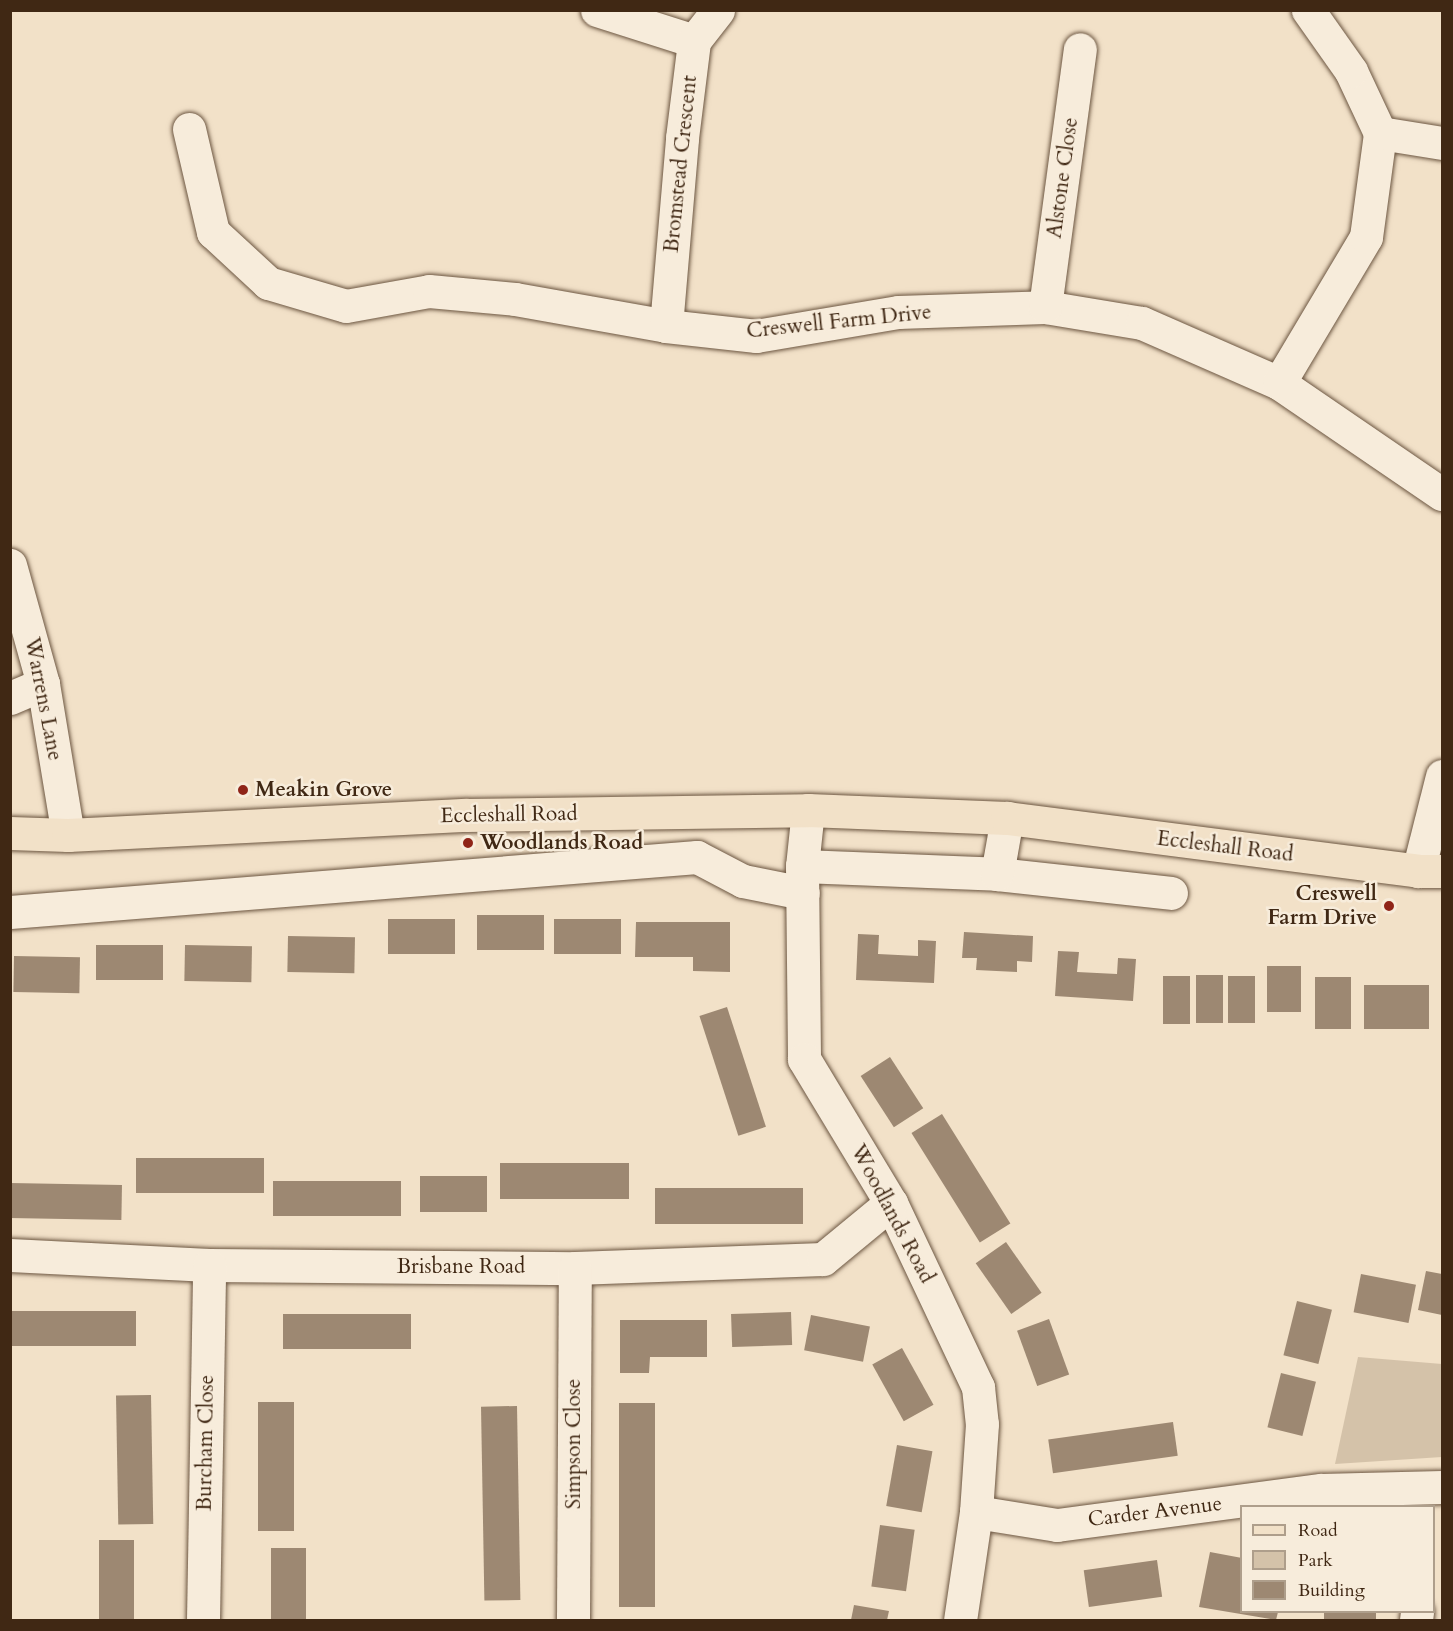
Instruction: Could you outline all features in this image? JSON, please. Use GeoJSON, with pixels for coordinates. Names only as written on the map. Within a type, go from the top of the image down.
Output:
{"type":"FeatureCollection","features":[{"type":"Feature","properties":{"kind":"main road","name":"Eccleshall Road"},"geometry":{"type":"LineString","coordinates":[[10,833],[68,835],[466,815],[808,810],[1007,818],[1430,871]]}},
{"type":"Feature","properties":{"kind":"street"},"geometry":{"type":"LineString","coordinates":[[597,10],[694,41],[718,10]]}},
{"type":"Feature","properties":{"kind":"street"},"geometry":{"type":"LineString","coordinates":[[1279,383],[1366,237],[1380,133],[1351,71],[1308,10]]}},
{"type":"Feature","properties":{"kind":"street","name":"Bromstead Crescent"},"geometry":{"type":"LineString","coordinates":[[666,326],[682,138],[694,41]]}},
{"type":"Feature","properties":{"kind":"street","name":"Alstone Close"},"geometry":{"type":"LineString","coordinates":[[1046,307],[1080,49]]}},
{"type":"Feature","properties":{"kind":"street","name":"Creswell Farm Drive"},"geometry":{"type":"LineString","coordinates":[[189,129],[213,232],[268,283],[346,306],[429,291],[515,299],[666,326],[756,336],[898,312],[1046,307],[1142,324],[1279,383],[1443,494]]}},
{"type":"Feature","properties":{"kind":"street"},"geometry":{"type":"LineString","coordinates":[[1380,133],[1443,143]]}},
{"type":"Feature","properties":{"kind":"street","name":"Warrens Lane"},"geometry":{"type":"LineString","coordinates":[[10,565],[44,684],[68,835]]}},
{"type":"Feature","properties":{"kind":"street"},"geometry":{"type":"LineString","coordinates":[[10,698],[44,684]]}},
{"type":"Feature","properties":{"kind":"street"},"geometry":{"type":"LineString","coordinates":[[1430,871],[1443,776]]}},
{"type":"Feature","properties":{"kind":"street","name":"Woodlands Road"},"geometry":{"type":"LineString","coordinates":[[808,810],[803,880],[804,1059],[891,1203],[978,1387],[982,1424],[976,1512],[960,1620]]}},
{"type":"Feature","properties":{"kind":"street"},"geometry":{"type":"LineString","coordinates":[[997,874],[1007,818]]}},
{"type":"Feature","properties":{"kind":"street"},"geometry":{"type":"LineString","coordinates":[[10,912],[697,857],[743,881],[997,874],[1171,893]]}},
{"type":"Feature","properties":{"kind":"street","name":"Brisbane Road"},"geometry":{"type":"LineString","coordinates":[[10,1255],[208,1265],[575,1268],[823,1259],[891,1203]]}},
{"type":"Feature","properties":{"kind":"street","name":"Burcham Close"},"geometry":{"type":"LineString","coordinates":[[202,1620],[208,1265]]}},
{"type":"Feature","properties":{"kind":"street","name":"Simpson Close"},"geometry":{"type":"LineString","coordinates":[[573,1620],[575,1268]]}},
{"type":"Feature","properties":{"kind":"street","name":"Carder Avenue"},"geometry":{"type":"LineString","coordinates":[[976,1512],[1057,1525],[1321,1490],[1436,1494]]}},
{"type":"Feature","properties":{"kind":"green space"},"geometry":{"type":"Polygon","coordinates":[[[1358,1357],[1442,1364],[1442,1457],[1335,1464],[1358,1357]]]}},
{"type":"Feature","properties":{"kind":"building"},"geometry":{"type":"Polygon","coordinates":[[[477,915],[544,915],[544,950],[477,950],[477,915]]]}},
{"type":"Feature","properties":{"kind":"building"},"geometry":{"type":"Polygon","coordinates":[[[388,919],[455,919],[455,954],[388,954],[388,919]]]}},
{"type":"Feature","properties":{"kind":"building"},"geometry":{"type":"Polygon","coordinates":[[[554,919],[621,919],[621,954],[554,954],[554,919]]]}},
{"type":"Feature","properties":{"kind":"building"},"geometry":{"type":"Polygon","coordinates":[[[636,922],[730,922],[730,972],[693,971],[693,957],[635,957],[636,922]]]}},
{"type":"Feature","properties":{"kind":"building"},"geometry":{"type":"Polygon","coordinates":[[[964,932],[1033,936],[1032,962],[1017,961],[1017,972],[976,970],[977,958],[962,958],[964,932]]]}},
{"type":"Feature","properties":{"kind":"building"},"geometry":{"type":"Polygon","coordinates":[[[858,934],[879,935],[878,954],[918,956],[918,940],[936,941],[934,983],[856,980],[858,934]]]}},
{"type":"Feature","properties":{"kind":"building"},"geometry":{"type":"Polygon","coordinates":[[[288,936],[355,937],[354,973],[287,972],[288,936]]]}},
{"type":"Feature","properties":{"kind":"building"},"geometry":{"type":"Polygon","coordinates":[[[96,945],[163,945],[163,980],[96,980],[96,945]]]}},
{"type":"Feature","properties":{"kind":"building"},"geometry":{"type":"Polygon","coordinates":[[[185,945],[252,946],[251,982],[184,981],[185,945]]]}},
{"type":"Feature","properties":{"kind":"building"},"geometry":{"type":"Polygon","coordinates":[[[1058,951],[1079,952],[1077,972],[1117,974],[1118,958],[1136,959],[1133,1001],[1055,996],[1058,951]]]}},
{"type":"Feature","properties":{"kind":"building"},"geometry":{"type":"Polygon","coordinates":[[[14,956],[80,957],[79,993],[13,992],[14,956]]]}},
{"type":"Feature","properties":{"kind":"building"},"geometry":{"type":"Polygon","coordinates":[[[1267,966],[1301,966],[1301,1012],[1267,1012],[1267,966]]]}},
{"type":"Feature","properties":{"kind":"building"},"geometry":{"type":"Polygon","coordinates":[[[1196,975],[1223,975],[1223,1023],[1196,1023],[1196,975]]]}},
{"type":"Feature","properties":{"kind":"building"},"geometry":{"type":"Polygon","coordinates":[[[1163,976],[1190,976],[1190,1024],[1163,1024],[1163,976]]]}},
{"type":"Feature","properties":{"kind":"building"},"geometry":{"type":"Polygon","coordinates":[[[1228,976],[1255,976],[1255,1023],[1228,1023],[1228,976]]]}},
{"type":"Feature","properties":{"kind":"building"},"geometry":{"type":"Polygon","coordinates":[[[1315,977],[1351,977],[1351,1029],[1315,1029],[1315,977]]]}},
{"type":"Feature","properties":{"kind":"building"},"geometry":{"type":"Polygon","coordinates":[[[1364,985],[1429,985],[1429,1029],[1364,1029],[1364,985]]]}},
{"type":"Feature","properties":{"kind":"building"},"geometry":{"type":"Polygon","coordinates":[[[727,1007],[766,1127],[738,1136],[699,1016],[727,1007]]]}},
{"type":"Feature","properties":{"kind":"building"},"geometry":{"type":"Polygon","coordinates":[[[890,1057],[923,1108],[894,1127],[861,1076],[890,1057]]]}},
{"type":"Feature","properties":{"kind":"building"},"geometry":{"type":"Polygon","coordinates":[[[942,1114],[1010,1223],[980,1242],[911,1133],[942,1114]]]}},
{"type":"Feature","properties":{"kind":"building"},"geometry":{"type":"Polygon","coordinates":[[[136,1158],[264,1158],[264,1193],[136,1193],[136,1158]]]}},
{"type":"Feature","properties":{"kind":"building"},"geometry":{"type":"Polygon","coordinates":[[[500,1163],[629,1163],[629,1199],[500,1199],[500,1163]]]}},
{"type":"Feature","properties":{"kind":"building"},"geometry":{"type":"Polygon","coordinates":[[[420,1176],[487,1176],[487,1212],[420,1212],[420,1176]]]}},
{"type":"Feature","properties":{"kind":"building"},"geometry":{"type":"Polygon","coordinates":[[[273,1181],[401,1181],[401,1216],[273,1216],[273,1181]]]}},
{"type":"Feature","properties":{"kind":"building"},"geometry":{"type":"Polygon","coordinates":[[[10,1183],[122,1185],[121,1220],[10,1218],[10,1183]]]}},
{"type":"Feature","properties":{"kind":"building"},"geometry":{"type":"Polygon","coordinates":[[[655,1188],[803,1188],[803,1224],[655,1224],[655,1188]]]}},
{"type":"Feature","properties":{"kind":"building"},"geometry":{"type":"Polygon","coordinates":[[[1006,1242],[1042,1293],[1011,1314],[976,1263],[1006,1242]]]}},
{"type":"Feature","properties":{"kind":"building"},"geometry":{"type":"Polygon","coordinates":[[[1426,1271],[1442,1274],[1442,1315],[1418,1310],[1426,1271]]]}},
{"type":"Feature","properties":{"kind":"building"},"geometry":{"type":"Polygon","coordinates":[[[1361,1274],[1416,1285],[1409,1323],[1354,1312],[1361,1274]]]}},
{"type":"Feature","properties":{"kind":"building"},"geometry":{"type":"Polygon","coordinates":[[[1297,1301],[1332,1310],[1318,1364],[1283,1355],[1297,1301]]]}},
{"type":"Feature","properties":{"kind":"building"},"geometry":{"type":"Polygon","coordinates":[[[10,1311],[136,1311],[136,1346],[10,1346],[10,1311]]]}},
{"type":"Feature","properties":{"kind":"building"},"geometry":{"type":"Polygon","coordinates":[[[791,1312],[792,1345],[732,1347],[731,1314],[791,1312]]]}},
{"type":"Feature","properties":{"kind":"building"},"geometry":{"type":"Polygon","coordinates":[[[283,1314],[411,1314],[411,1349],[283,1349],[283,1314]]]}},
{"type":"Feature","properties":{"kind":"building"},"geometry":{"type":"Polygon","coordinates":[[[811,1315],[870,1326],[863,1362],[804,1350],[811,1315]]]}},
{"type":"Feature","properties":{"kind":"building"},"geometry":{"type":"Polygon","coordinates":[[[1049,1319],[1069,1374],[1037,1386],[1017,1331],[1049,1319]]]}},
{"type":"Feature","properties":{"kind":"building"},"geometry":{"type":"Polygon","coordinates":[[[620,1320],[707,1320],[707,1357],[650,1357],[649,1373],[620,1373],[620,1320]]]}},
{"type":"Feature","properties":{"kind":"building"},"geometry":{"type":"Polygon","coordinates":[[[902,1348],[934,1405],[904,1421],[872,1364],[902,1348]]]}},
{"type":"Feature","properties":{"kind":"building"},"geometry":{"type":"Polygon","coordinates":[[[1281,1373],[1316,1382],[1302,1436],[1267,1427],[1281,1373]]]}},
{"type":"Feature","properties":{"kind":"building"},"geometry":{"type":"Polygon","coordinates":[[[151,1395],[153,1524],[118,1525],[116,1396],[151,1395]]]}},
{"type":"Feature","properties":{"kind":"building"},"geometry":{"type":"Polygon","coordinates":[[[258,1402],[294,1402],[294,1531],[258,1531],[258,1402]]]}},
{"type":"Feature","properties":{"kind":"building"},"geometry":{"type":"Polygon","coordinates":[[[619,1403],[655,1403],[655,1607],[619,1607],[619,1403]]]}},
{"type":"Feature","properties":{"kind":"building"},"geometry":{"type":"Polygon","coordinates":[[[517,1406],[520,1600],[484,1601],[481,1407],[517,1406]]]}},
{"type":"Feature","properties":{"kind":"building"},"geometry":{"type":"Polygon","coordinates":[[[1173,1422],[1178,1456],[1053,1473],[1048,1440],[1173,1422]]]}},
{"type":"Feature","properties":{"kind":"building"},"geometry":{"type":"Polygon","coordinates":[[[897,1445],[932,1451],[922,1512],[886,1506],[897,1445]]]}},
{"type":"Feature","properties":{"kind":"building"},"geometry":{"type":"Polygon","coordinates":[[[880,1525],[915,1530],[906,1591],[871,1586],[880,1525]]]}},
{"type":"Feature","properties":{"kind":"building"},"geometry":{"type":"Polygon","coordinates":[[[99,1540],[134,1540],[134,1620],[99,1620],[99,1540]]]}},
{"type":"Feature","properties":{"kind":"building"},"geometry":{"type":"Polygon","coordinates":[[[271,1548],[306,1548],[306,1620],[271,1620],[271,1548]]]}},
{"type":"Feature","properties":{"kind":"building"},"geometry":{"type":"Polygon","coordinates":[[[1210,1552],[1240,1558],[1240,1613],[1278,1613],[1276,1620],[1199,1607],[1210,1552]]]}},
{"type":"Feature","properties":{"kind":"building"},"geometry":{"type":"Polygon","coordinates":[[[1157,1560],[1162,1597],[1089,1607],[1084,1570],[1157,1560]]]}},
{"type":"Feature","properties":{"kind":"building"},"geometry":{"type":"Polygon","coordinates":[[[854,1605],[889,1611],[887,1620],[851,1620],[854,1605]]]}},
{"type":"Feature","properties":{"kind":"building"},"geometry":{"type":"Polygon","coordinates":[[[1324,1613],[1376,1613],[1376,1620],[1324,1620],[1324,1613]]]}},
{"type":"Feature","properties":{"kind":"place","name":"Meakin Grove"},"geometry":{"type":"Point","coordinates":[243,790]}},
{"type":"Feature","properties":{"kind":"place","name":"Woodlands Road"},"geometry":{"type":"Point","coordinates":[468,843]}},
{"type":"Feature","properties":{"kind":"place","name":"Creswell Farm Drive"},"geometry":{"type":"Point","coordinates":[1389,906]}}]}
